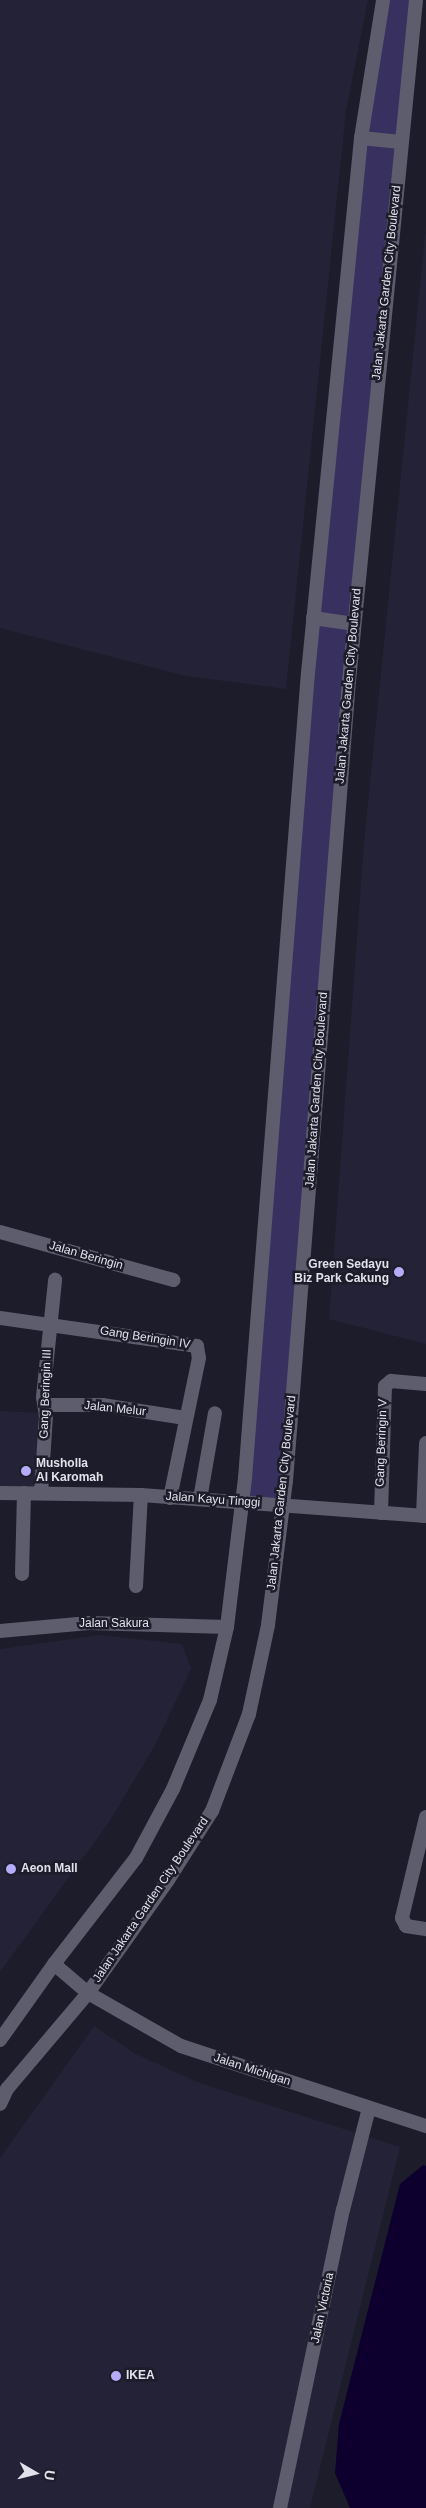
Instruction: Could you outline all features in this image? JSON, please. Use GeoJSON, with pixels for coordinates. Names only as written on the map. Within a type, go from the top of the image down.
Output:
{"type":"FeatureCollection","features":[{"type":"Feature","properties":{"kind":"street"},"geometry":{"type":"LineString","coordinates":[[0,2040],[54,1964],[136,1858],[173,1789],[210,1700],[227,1627],[245,1478],[313,618],[361,138],[383,0]]}},
{"type":"Feature","properties":{"kind":"street","name":"Jalan Jakarta Garden City Boulevard"},"geometry":{"type":"LineString","coordinates":[[0,2104],[7,2089],[88,1993],[168,1880],[212,1811],[249,1714],[268,1625],[286,1481],[354,624],[416,0]]}},
{"type":"Feature","properties":{"kind":"street"},"geometry":{"type":"LineString","coordinates":[[361,138],[401,142]]}},
{"type":"Feature","properties":{"kind":"street"},"geometry":{"type":"LineString","coordinates":[[313,618],[354,624]]}},
{"type":"Feature","properties":{"kind":"street","name":"Jalan Beringin"},"geometry":{"type":"LineString","coordinates":[[0,1232],[173,1280]]}},
{"type":"Feature","properties":{"kind":"street","name":"Gang Beringin III"},"geometry":{"type":"LineString","coordinates":[[41,1493],[45,1405],[43,1397],[55,1280]]}},
{"type":"Feature","properties":{"kind":"street","name":"Gang Beringin IV"},"geometry":{"type":"LineString","coordinates":[[0,1318],[197,1346],[199,1358],[185,1418],[170,1498]]}},
{"type":"Feature","properties":{"kind":"street","name":"Gang Beringin V"},"geometry":{"type":"LineString","coordinates":[[381,1513],[385,1386],[391,1382],[426,1384]]}},
{"type":"Feature","properties":{"kind":"street","name":"Jalan Melur"},"geometry":{"type":"LineString","coordinates":[[45,1405],[102,1405],[185,1418]]}},
{"type":"Feature","properties":{"kind":"street"},"geometry":{"type":"LineString","coordinates":[[200,1499],[216,1412]]}},
{"type":"Feature","properties":{"kind":"street"},"geometry":{"type":"LineString","coordinates":[[424,1516],[426,1442]]}},
{"type":"Feature","properties":{"kind":"street","name":"Jalan Kayu Tinggi"},"geometry":{"type":"LineString","coordinates":[[0,1493],[141,1495],[424,1516]]}},
{"type":"Feature","properties":{"kind":"street"},"geometry":{"type":"LineString","coordinates":[[22,1574],[24,1493]]}},
{"type":"Feature","properties":{"kind":"street"},"geometry":{"type":"LineString","coordinates":[[136,1586],[141,1495]]}},
{"type":"Feature","properties":{"kind":"street","name":"Jalan Sakura"},"geometry":{"type":"LineString","coordinates":[[0,1631],[89,1623],[227,1627]]}},
{"type":"Feature","properties":{"kind":"street"},"geometry":{"type":"LineString","coordinates":[[426,1817],[402,1918],[406,1926],[426,1929]]}},
{"type":"Feature","properties":{"kind":"street","name":"Jalan Michigan"},"geometry":{"type":"LineString","coordinates":[[54,1964],[88,1993],[181,2046],[426,2126]]}},
{"type":"Feature","properties":{"kind":"street","name":"Jalan Victoria"},"geometry":{"type":"LineString","coordinates":[[280,2508],[343,2210],[368,2108]]}},
{"type":"Feature","properties":{"kind":"shaded area"},"geometry":{"type":"Polygon","coordinates":[[[0,0],[368,0],[346,111],[286,689],[186,676],[0,628],[0,0]]]}},
{"type":"Feature","properties":{"kind":"shaded area"},"geometry":{"type":"Polygon","coordinates":[[[384,0],[418,0],[401,142],[283,1501],[242,1497],[361,138],[384,0]]]}},
{"type":"Feature","properties":{"kind":"shaded area"},"geometry":{"type":"Polygon","coordinates":[[[426,226],[426,1344],[329,1319],[364,842],[426,226]]]}},
{"type":"Feature","properties":{"kind":"shaded area"},"geometry":{"type":"Polygon","coordinates":[[[0,1411],[50,1414],[46,1494],[0,1491],[0,1411]]]}},
{"type":"Feature","properties":{"kind":"shaded area"},"geometry":{"type":"Polygon","coordinates":[[[100,1635],[182,1644],[191,1669],[154,1747],[109,1822],[0,1972],[0,1649],[100,1635]]]}},
{"type":"Feature","properties":{"kind":"shaded area"},"geometry":{"type":"Polygon","coordinates":[[[94,2026],[136,2054],[197,2082],[400,2147],[310,2508],[0,2508],[0,2158],[94,2026]]]}},
{"type":"Feature","properties":{"kind":"shaded area"},"geometry":{"type":"Polygon","coordinates":[[[423,2165],[426,2166],[426,2508],[350,2508],[335,2473],[339,2424],[400,2184],[423,2165]]]}},
{"type":"Feature","properties":{"kind":"place","name":"Green Sedayu Biz Park Cakung"},"geometry":{"type":"Point","coordinates":[399,1272]}},
{"type":"Feature","properties":{"kind":"place","name":"Musholla Al Karomah"},"geometry":{"type":"Point","coordinates":[26,1471]}},
{"type":"Feature","properties":{"kind":"place","name":"Aeon Mall"},"geometry":{"type":"Point","coordinates":[11,1869]}},
{"type":"Feature","properties":{"kind":"place","name":"IKEA"},"geometry":{"type":"Point","coordinates":[116,2376]}}]}
